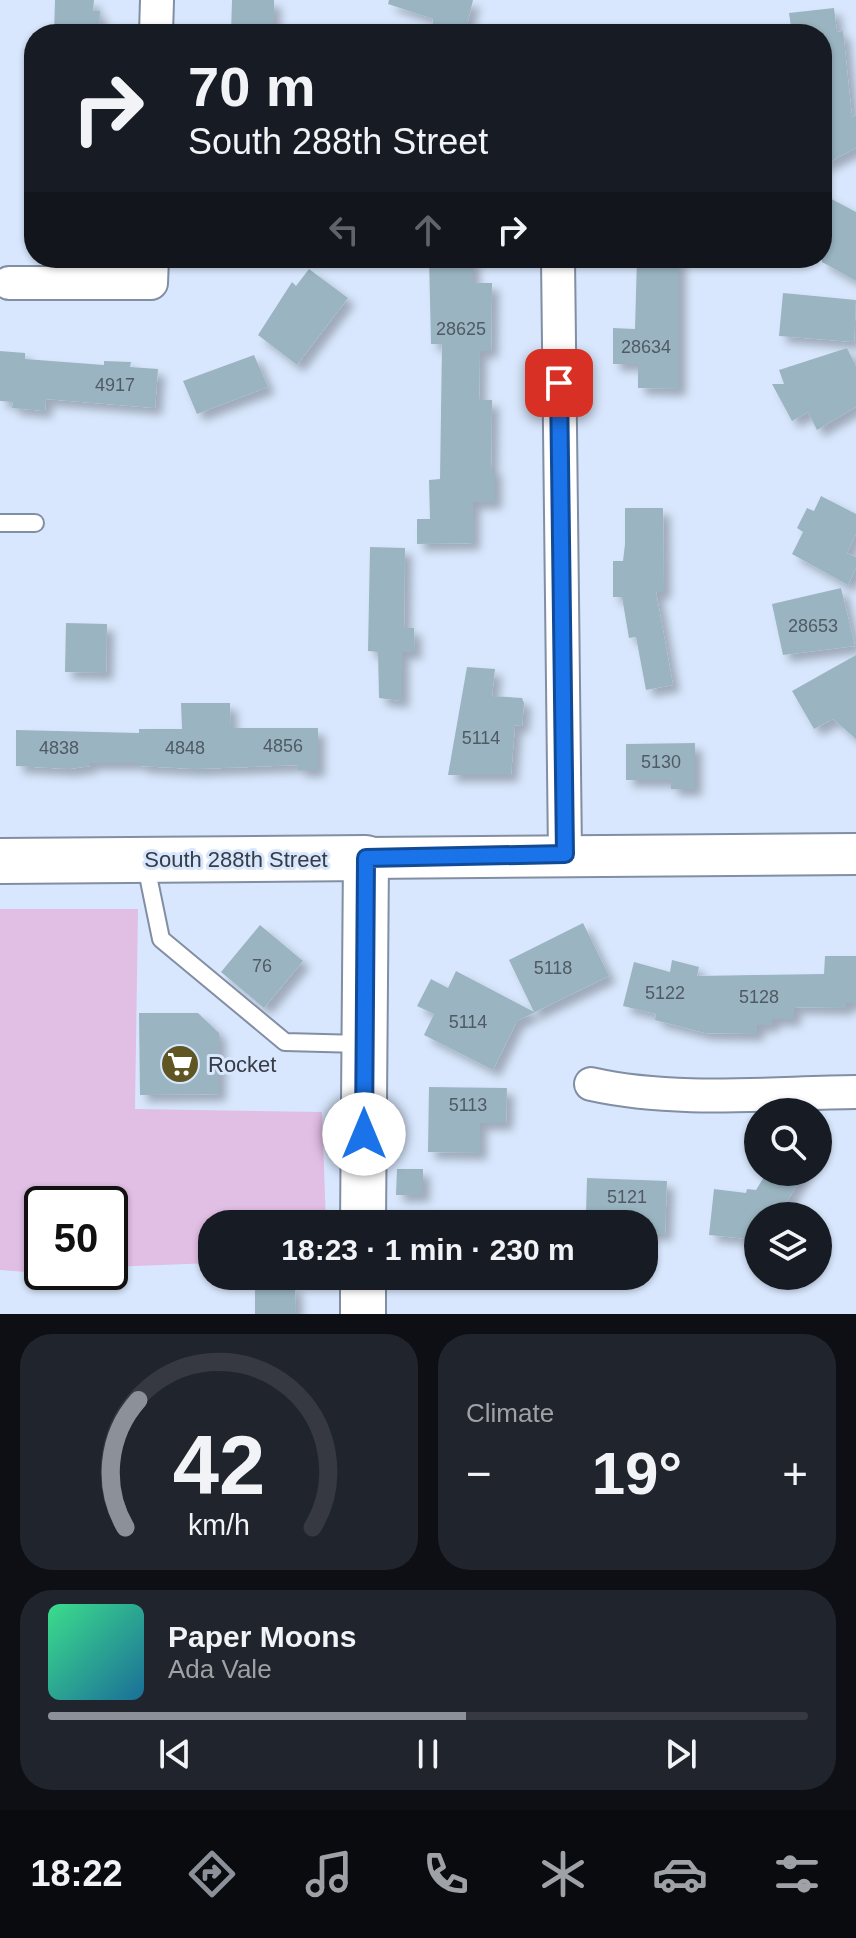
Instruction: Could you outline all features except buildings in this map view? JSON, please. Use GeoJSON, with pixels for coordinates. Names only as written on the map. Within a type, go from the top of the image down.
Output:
{"type":"FeatureCollection","features":[{"type":"Feature","properties":{"kind":"main road","name":"South 288th Street"},"geometry":{"type":"LineString","coordinates":[[0,861],[366,858]]}},
{"type":"Feature","properties":{"kind":"main road"},"geometry":{"type":"LineString","coordinates":[[363,1210],[366,858]]}},
{"type":"Feature","properties":{"kind":"main road"},"geometry":{"type":"LineString","coordinates":[[363,1290],[363,1314]]}},
{"type":"Feature","properties":{"kind":"street"},"geometry":{"type":"LineString","coordinates":[[156,24],[157,0]]}},
{"type":"Feature","properties":{"kind":"street"},"geometry":{"type":"LineString","coordinates":[[558,268],[565,854]]}},
{"type":"Feature","properties":{"kind":"street"},"geometry":{"type":"LineString","coordinates":[[9,283],[151,270]]}},
{"type":"Feature","properties":{"kind":"street","name":"South 288th Street"},"geometry":{"type":"LineString","coordinates":[[366,858],[856,854]]}},
{"type":"Feature","properties":{"kind":"street"},"geometry":{"type":"LineString","coordinates":[[591,1084],[656,1093],[856,1092]]}},
{"type":"Feature","properties":{"kind":"lane"},"geometry":{"type":"LineString","coordinates":[[0,523],[35,523]]}},
{"type":"Feature","properties":{"kind":"lane"},"geometry":{"type":"LineString","coordinates":[[144,860],[161,939],[285,1042],[364,1044]]}},
{"type":"Feature","properties":{"kind":"shaded area"},"geometry":{"type":"Polygon","coordinates":[[[0,909],[138,909],[135,1109],[322,1112],[326,1210],[198,1210],[198,1264],[128,1266],[128,1186],[24,1186],[24,1272],[0,1270],[0,909]]]}},
{"type":"Feature","properties":{"kind":"place","name":"Rocket"},"geometry":{"type":"Point","coordinates":[180,1064]}},
{"type":"Feature","properties":{"kind":"route"},"geometry":{"type":"LineString","coordinates":[[364,1134],[366,858],[565,854],[559,383]]}}]}
